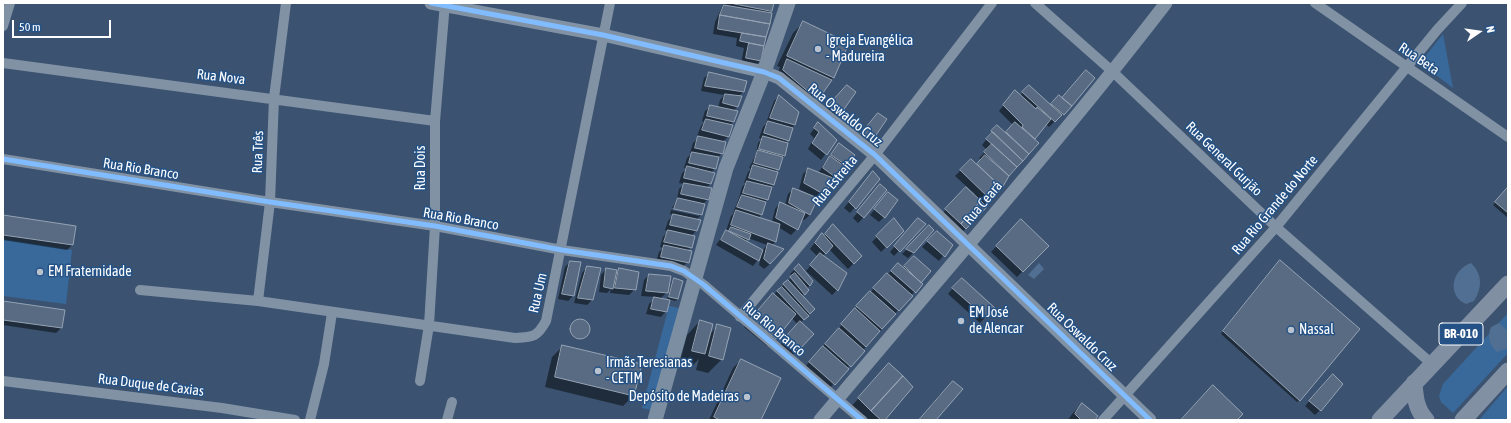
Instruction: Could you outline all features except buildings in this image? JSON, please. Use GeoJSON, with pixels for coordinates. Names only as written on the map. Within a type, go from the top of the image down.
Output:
{"type":"FeatureCollection","features":[{"type":"Feature","properties":{"kind":"highway"},"geometry":{"type":"LineString","coordinates":[[1463,420],[1508,371]]}},
{"type":"Feature","properties":{"kind":"main road"},"geometry":{"type":"LineString","coordinates":[[655,420],[726,168],[764,72],[788,3]]}},
{"type":"Feature","properties":{"kind":"main road","name":"BR-010"},"geometry":{"type":"LineString","coordinates":[[1380,420],[1508,284]]}},
{"type":"Feature","properties":{"kind":"main road"},"geometry":{"type":"LineString","coordinates":[[1414,383],[1415,399],[1418,410],[1426,420]]}},
{"type":"Feature","properties":{"kind":"street"},"geometry":{"type":"LineString","coordinates":[[3,26],[10,3]]}},
{"type":"Feature","properties":{"kind":"street","name":"Rua Três"},"geometry":{"type":"LineString","coordinates":[[258,302],[270,202],[274,98],[286,3]]}},
{"type":"Feature","properties":{"kind":"street","name":"Rua Um"},"geometry":{"type":"LineString","coordinates":[[140,290],[258,302],[515,338],[534,336],[539,333],[546,321],[562,250],[610,3]]}},
{"type":"Feature","properties":{"kind":"street","name":"Rua Estreita"},"geometry":{"type":"LineString","coordinates":[[740,317],[875,155],[992,3]]}},
{"type":"Feature","properties":{"kind":"street","name":"Rua General Gurjão"},"geometry":{"type":"LineString","coordinates":[[1035,3],[1113,72],[1276,227],[1432,364]]}},
{"type":"Feature","properties":{"kind":"street","name":"Rua Ceará"},"geometry":{"type":"LineString","coordinates":[[820,420],[1113,72],[1166,3]]}},
{"type":"Feature","properties":{"kind":"street","name":"Rua Beta"},"geometry":{"type":"LineString","coordinates":[[1315,3],[1406,68],[1508,137]]}},
{"type":"Feature","properties":{"kind":"street","name":"Rua Rio Grande do Norte"},"geometry":{"type":"LineString","coordinates":[[1103,420],[1276,227],[1437,30],[1462,3]]}},
{"type":"Feature","properties":{"kind":"street","name":"Rua Oswaldo Cruz"},"geometry":{"type":"LineString","coordinates":[[440,4],[603,35],[764,72],[779,78],[875,155],[1150,420]]}},
{"type":"Feature","properties":{"kind":"street","name":"Rua Dois"},"geometry":{"type":"LineString","coordinates":[[420,381],[429,325],[435,226],[435,121],[440,4]]}},
{"type":"Feature","properties":{"kind":"street","name":"Rua Nova"},"geometry":{"type":"LineString","coordinates":[[3,63],[274,98],[435,121]]}},
{"type":"Feature","properties":{"kind":"street","name":"Rua Rio Branco"},"geometry":{"type":"LineString","coordinates":[[3,158],[270,202],[435,226],[562,250],[671,266],[695,278],[862,420]]}},
{"type":"Feature","properties":{"kind":"street"},"geometry":{"type":"LineString","coordinates":[[310,420],[324,364],[332,313]]}},
{"type":"Feature","properties":{"kind":"street","name":"Rua Duque de Caxias"},"geometry":{"type":"LineString","coordinates":[[3,381],[222,408],[295,420]]}},
{"type":"Feature","properties":{"kind":"street"},"geometry":{"type":"LineString","coordinates":[[447,420],[452,402]]}},
{"type":"Feature","properties":{"kind":"shaded area"},"geometry":{"type":"Polygon","coordinates":[[[1443,34],[1453,88],[1420,63],[1443,34]]]}},
{"type":"Feature","properties":{"kind":"shaded area"},"geometry":{"type":"Polygon","coordinates":[[[3,239],[72,250],[66,304],[3,296],[3,239]]]}},
{"type":"Feature","properties":{"kind":"shaded area"},"geometry":{"type":"Polygon","coordinates":[[[1039,263],[1044,269],[1034,279],[1028,275],[1039,263]]]}},
{"type":"Feature","properties":{"kind":"shaded area"},"geometry":{"type":"Polygon","coordinates":[[[1471,263],[1478,272],[1480,286],[1474,301],[1466,304],[1456,295],[1454,283],[1459,271],[1464,266],[1471,263]]]}},
{"type":"Feature","properties":{"kind":"shaded area"},"geometry":{"type":"Polygon","coordinates":[[[669,306],[684,309],[655,411],[642,408],[669,306]]]}},
{"type":"Feature","properties":{"kind":"shaded area"},"geometry":{"type":"Polygon","coordinates":[[[1508,313],[1508,353],[1453,413],[1441,402],[1439,396],[1443,384],[1508,313]]]}},
{"type":"Feature","properties":{"kind":"shaded area"},"geometry":{"type":"Polygon","coordinates":[[[1499,323],[1508,331],[1508,348],[1497,352],[1492,346],[1489,334],[1491,327],[1499,323]]]}},
{"type":"Feature","properties":{"kind":"shaded area"},"geometry":{"type":"Polygon","coordinates":[[[1508,386],[1508,420],[1479,420],[1508,386]]]}},
{"type":"Feature","properties":{"kind":"cycle path"},"geometry":{"type":"LineString","coordinates":[[431,3],[603,35],[764,72],[779,78],[875,155],[1150,420]]}},
{"type":"Feature","properties":{"kind":"cycle path"},"geometry":{"type":"LineString","coordinates":[[3,159],[270,202],[435,226],[562,250],[671,266],[684,271],[704,285],[862,420]]}},
{"type":"Feature","properties":{"kind":"place","name":"Igreja Evangélica - Madureira"},"geometry":{"type":"Point","coordinates":[818,49]}},
{"type":"Feature","properties":{"kind":"place","name":"EM Fraternidade"},"geometry":{"type":"Point","coordinates":[40,272]}},
{"type":"Feature","properties":{"kind":"place","name":"EM José de Alencar"},"geometry":{"type":"Point","coordinates":[961,321]}},
{"type":"Feature","properties":{"kind":"place","name":"Nassal"},"geometry":{"type":"Point","coordinates":[1291,330]}},
{"type":"Feature","properties":{"kind":"place","name":"Irmãs Teresianas - CETIM"},"geometry":{"type":"Point","coordinates":[598,371]}},
{"type":"Feature","properties":{"kind":"place","name":"Depósito de Madeiras"},"geometry":{"type":"Point","coordinates":[747,397]}}]}
